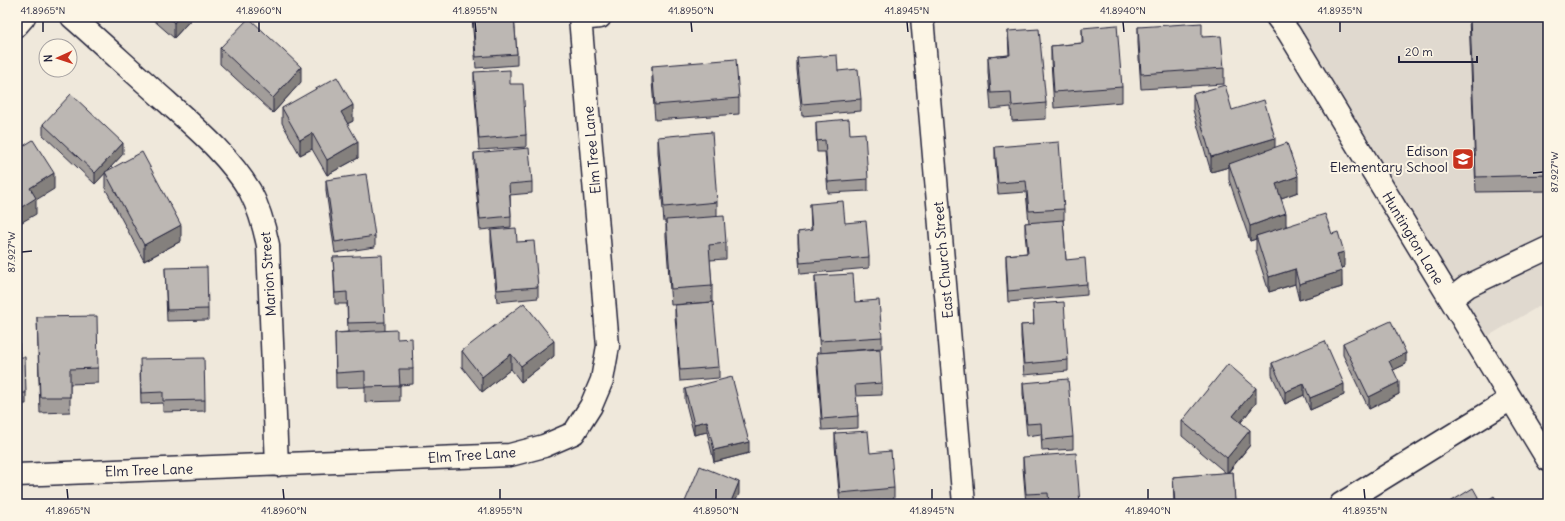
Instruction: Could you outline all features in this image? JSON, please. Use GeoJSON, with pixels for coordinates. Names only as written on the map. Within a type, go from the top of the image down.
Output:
{"type":"FeatureCollection","features":[{"type":"Feature","properties":{"kind":"street"},"geometry":{"type":"LineString","coordinates":[[17,25],[24,17]]}},
{"type":"Feature","properties":{"kind":"street","name":"Marion Street"},"geometry":{"type":"LineString","coordinates":[[72,17],[205,136],[235,169],[250,191],[258,207],[268,245],[277,465]]}},
{"type":"Feature","properties":{"kind":"street","name":"East Church Street"},"geometry":{"type":"LineString","coordinates":[[922,17],[964,504]]}},
{"type":"Feature","properties":{"kind":"street","name":"Huntington Lane"},"geometry":{"type":"LineString","coordinates":[[1277,17],[1293,40],[1548,460]]}},
{"type":"Feature","properties":{"kind":"street","name":"Elm Tree Lane"},"geometry":{"type":"LineString","coordinates":[[17,475],[510,455],[544,446],[574,433],[591,406],[602,380],[608,346],[587,18]]}},
{"type":"Feature","properties":{"kind":"street"},"geometry":{"type":"LineString","coordinates":[[1450,299],[1468,286],[1548,248]]}},
{"type":"Feature","properties":{"kind":"street"},"geometry":{"type":"LineString","coordinates":[[1341,504],[1511,399]]}},
{"type":"Feature","properties":{"kind":"shaded area","name":"Edison Elementary School"},"geometry":{"type":"Polygon","coordinates":[[[1292,17],[1548,17],[1548,301],[1485,338],[1292,17]]]}},
{"type":"Feature","properties":{"kind":"building"},"geometry":{"type":"Polygon","coordinates":[[[168,17],[179,17],[174,23],[168,17]]]}},
{"type":"Feature","properties":{"kind":"building"},"geometry":{"type":"Polygon","coordinates":[[[473,17],[514,17],[517,54],[476,57],[473,17]]]}},
{"type":"Feature","properties":{"kind":"building"},"geometry":{"type":"Polygon","coordinates":[[[1470,17],[1548,17],[1548,175],[1476,177],[1470,17]]]}},
{"type":"Feature","properties":{"kind":"building"},"geometry":{"type":"Polygon","coordinates":[[[249,18],[301,67],[273,98],[220,48],[249,18]]]}},
{"type":"Feature","properties":{"kind":"building"},"geometry":{"type":"Polygon","coordinates":[[[1202,23],[1202,37],[1221,36],[1224,68],[1141,74],[1138,27],[1202,23]]]}},
{"type":"Feature","properties":{"kind":"building"},"geometry":{"type":"Polygon","coordinates":[[[1117,25],[1122,87],[1054,92],[1051,46],[1083,43],[1082,28],[1117,25]]]}},
{"type":"Feature","properties":{"kind":"building"},"geometry":{"type":"Polygon","coordinates":[[[1039,29],[1046,103],[1012,106],[1011,92],[991,93],[988,57],[1010,55],[1008,31],[1039,29]]]}},
{"type":"Feature","properties":{"kind":"building"},"geometry":{"type":"Polygon","coordinates":[[[837,55],[838,71],[858,69],[861,99],[802,104],[797,58],[837,55]]]}},
{"type":"Feature","properties":{"kind":"building"},"geometry":{"type":"Polygon","coordinates":[[[736,59],[739,98],[655,105],[652,66],[736,59]]]}},
{"type":"Feature","properties":{"kind":"building"},"geometry":{"type":"Polygon","coordinates":[[[510,70],[510,84],[523,84],[526,135],[479,139],[474,72],[510,70]]]}},
{"type":"Feature","properties":{"kind":"building"},"geometry":{"type":"Polygon","coordinates":[[[337,77],[353,105],[341,112],[358,142],[327,160],[312,133],[300,140],[282,108],[337,77]]]}},
{"type":"Feature","properties":{"kind":"building"},"geometry":{"type":"Polygon","coordinates":[[[1225,85],[1232,110],[1264,100],[1275,138],[1211,157],[1193,94],[1225,85]]]}},
{"type":"Feature","properties":{"kind":"building"},"geometry":{"type":"Polygon","coordinates":[[[71,94],[123,143],[95,173],[43,124],[71,94]]]}},
{"type":"Feature","properties":{"kind":"building"},"geometry":{"type":"Polygon","coordinates":[[[849,119],[850,134],[865,133],[868,179],[828,182],[825,140],[817,141],[816,122],[849,119]]]}},
{"type":"Feature","properties":{"kind":"building"},"geometry":{"type":"Polygon","coordinates":[[[712,132],[717,202],[664,207],[658,137],[712,132]]]}},
{"type":"Feature","properties":{"kind":"building"},"geometry":{"type":"Polygon","coordinates":[[[33,140],[54,173],[30,188],[36,198],[17,210],[17,150],[33,140]]]}},
{"type":"Feature","properties":{"kind":"building"},"geometry":{"type":"Polygon","coordinates":[[[1059,142],[1064,209],[1029,211],[1026,181],[998,183],[995,147],[1059,142]]]}},
{"type":"Feature","properties":{"kind":"building"},"geometry":{"type":"Polygon","coordinates":[[[1287,143],[1298,176],[1276,184],[1286,213],[1250,226],[1229,164],[1287,143]]]}},
{"type":"Feature","properties":{"kind":"building"},"geometry":{"type":"Polygon","coordinates":[[[529,148],[532,182],[509,184],[511,216],[480,219],[474,153],[529,148]]]}},
{"type":"Feature","properties":{"kind":"building"},"geometry":{"type":"Polygon","coordinates":[[[142,152],[181,225],[144,245],[105,172],[142,152]]]}},
{"type":"Feature","properties":{"kind":"building"},"geometry":{"type":"Polygon","coordinates":[[[366,174],[375,236],[335,242],[326,180],[366,174]]]}},
{"type":"Feature","properties":{"kind":"building"},"geometry":{"type":"Polygon","coordinates":[[[843,201],[845,223],[866,221],[869,257],[800,263],[798,232],[812,230],[810,204],[843,201]]]}},
{"type":"Feature","properties":{"kind":"building"},"geometry":{"type":"Polygon","coordinates":[[[1325,214],[1332,234],[1338,232],[1344,252],[1337,254],[1342,271],[1299,284],[1295,269],[1269,277],[1256,236],[1325,214]]]}},
{"type":"Feature","properties":{"kind":"building"},"geometry":{"type":"Polygon","coordinates":[[[724,216],[726,243],[709,245],[712,286],[671,289],[666,220],[724,216]]]}},
{"type":"Feature","properties":{"kind":"building"},"geometry":{"type":"Polygon","coordinates":[[[1063,220],[1066,260],[1085,258],[1087,284],[1008,291],[1006,255],[1028,253],[1025,223],[1063,220]]]}},
{"type":"Feature","properties":{"kind":"building"},"geometry":{"type":"Polygon","coordinates":[[[516,228],[517,242],[534,241],[538,287],[497,290],[491,230],[516,228]]]}},
{"type":"Feature","properties":{"kind":"building"},"geometry":{"type":"Polygon","coordinates":[[[382,255],[385,322],[348,323],[347,292],[335,293],[333,257],[382,255]]]}},
{"type":"Feature","properties":{"kind":"building"},"geometry":{"type":"Polygon","coordinates":[[[207,267],[208,309],[167,310],[165,268],[207,267]]]}},
{"type":"Feature","properties":{"kind":"building"},"geometry":{"type":"Polygon","coordinates":[[[853,274],[855,302],[879,300],[882,337],[820,341],[815,276],[853,274]]]}},
{"type":"Feature","properties":{"kind":"building"},"geometry":{"type":"Polygon","coordinates":[[[713,302],[719,367],[680,370],[675,305],[713,302]]]}},
{"type":"Feature","properties":{"kind":"building"},"geometry":{"type":"Polygon","coordinates":[[[1064,302],[1068,360],[1024,364],[1021,325],[1034,324],[1033,304],[1064,302]]]}},
{"type":"Feature","properties":{"kind":"building"},"geometry":{"type":"Polygon","coordinates":[[[524,303],[554,341],[521,366],[511,354],[482,377],[462,351],[524,303]]]}},
{"type":"Feature","properties":{"kind":"building"},"geometry":{"type":"Polygon","coordinates":[[[97,316],[98,368],[70,369],[70,397],[40,397],[37,317],[97,316]]]}},
{"type":"Feature","properties":{"kind":"building"},"geometry":{"type":"Polygon","coordinates":[[[1391,321],[1406,353],[1389,361],[1399,382],[1369,397],[1343,343],[1391,321]]]}},
{"type":"Feature","properties":{"kind":"building"},"geometry":{"type":"Polygon","coordinates":[[[1548,322],[1548,329],[1545,324],[1548,322]]]}},
{"type":"Feature","properties":{"kind":"building"},"geometry":{"type":"Polygon","coordinates":[[[397,330],[397,339],[412,338],[413,369],[399,369],[400,386],[365,387],[365,371],[336,373],[335,333],[397,330]]]}},
{"type":"Feature","properties":{"kind":"building"},"geometry":{"type":"Polygon","coordinates":[[[17,341],[19,341],[20,357],[25,357],[26,393],[17,393],[17,341]]]}},
{"type":"Feature","properties":{"kind":"building"},"geometry":{"type":"Polygon","coordinates":[[[1325,341],[1344,384],[1310,398],[1304,384],[1285,392],[1272,363],[1325,341]]]}},
{"type":"Feature","properties":{"kind":"building"},"geometry":{"type":"Polygon","coordinates":[[[880,349],[882,383],[855,385],[858,416],[822,419],[817,353],[880,349]]]}},
{"type":"Feature","properties":{"kind":"building"},"geometry":{"type":"Polygon","coordinates":[[[204,358],[205,400],[163,401],[163,392],[141,393],[140,359],[204,358]]]}},
{"type":"Feature","properties":{"kind":"building"},"geometry":{"type":"Polygon","coordinates":[[[1228,364],[1256,388],[1233,416],[1250,430],[1227,458],[1182,421],[1228,364]]]}},
{"type":"Feature","properties":{"kind":"building"},"geometry":{"type":"Polygon","coordinates":[[[732,377],[749,442],[714,450],[707,421],[694,424],[685,389],[732,377]]]}},
{"type":"Feature","properties":{"kind":"building"},"geometry":{"type":"Polygon","coordinates":[[[1068,379],[1073,437],[1042,440],[1041,423],[1027,424],[1023,383],[1068,379]]]}},
{"type":"Feature","properties":{"kind":"building"},"geometry":{"type":"Polygon","coordinates":[[[868,431],[870,453],[891,451],[894,488],[840,493],[835,433],[868,431]]]}},
{"type":"Feature","properties":{"kind":"building"},"geometry":{"type":"Polygon","coordinates":[[[1076,453],[1080,504],[1049,504],[1048,493],[1026,494],[1023,457],[1076,453]]]}},
{"type":"Feature","properties":{"kind":"building"},"geometry":{"type":"Polygon","coordinates":[[[700,466],[739,482],[730,504],[684,504],[700,466]]]}},
{"type":"Feature","properties":{"kind":"building"},"geometry":{"type":"Polygon","coordinates":[[[1233,472],[1235,501],[1212,504],[1175,504],[1173,477],[1233,472]]]}},
{"type":"Feature","properties":{"kind":"building"},"geometry":{"type":"Polygon","coordinates":[[[1473,488],[1482,504],[1447,504],[1473,488]]]}},
{"type":"Feature","properties":{"kind":"building"},"geometry":{"type":"Polygon","coordinates":[[[1494,496],[1499,504],[1482,504],[1494,496]]]}},
{"type":"Feature","properties":{"kind":"building"},"geometry":{"type":"Polygon","coordinates":[[[878,502],[878,504],[854,504],[878,502]]]}},
{"type":"Feature","properties":{"kind":"place","name":"Edison Elementary School"},"geometry":{"type":"Point","coordinates":[1463,159]}}]}
